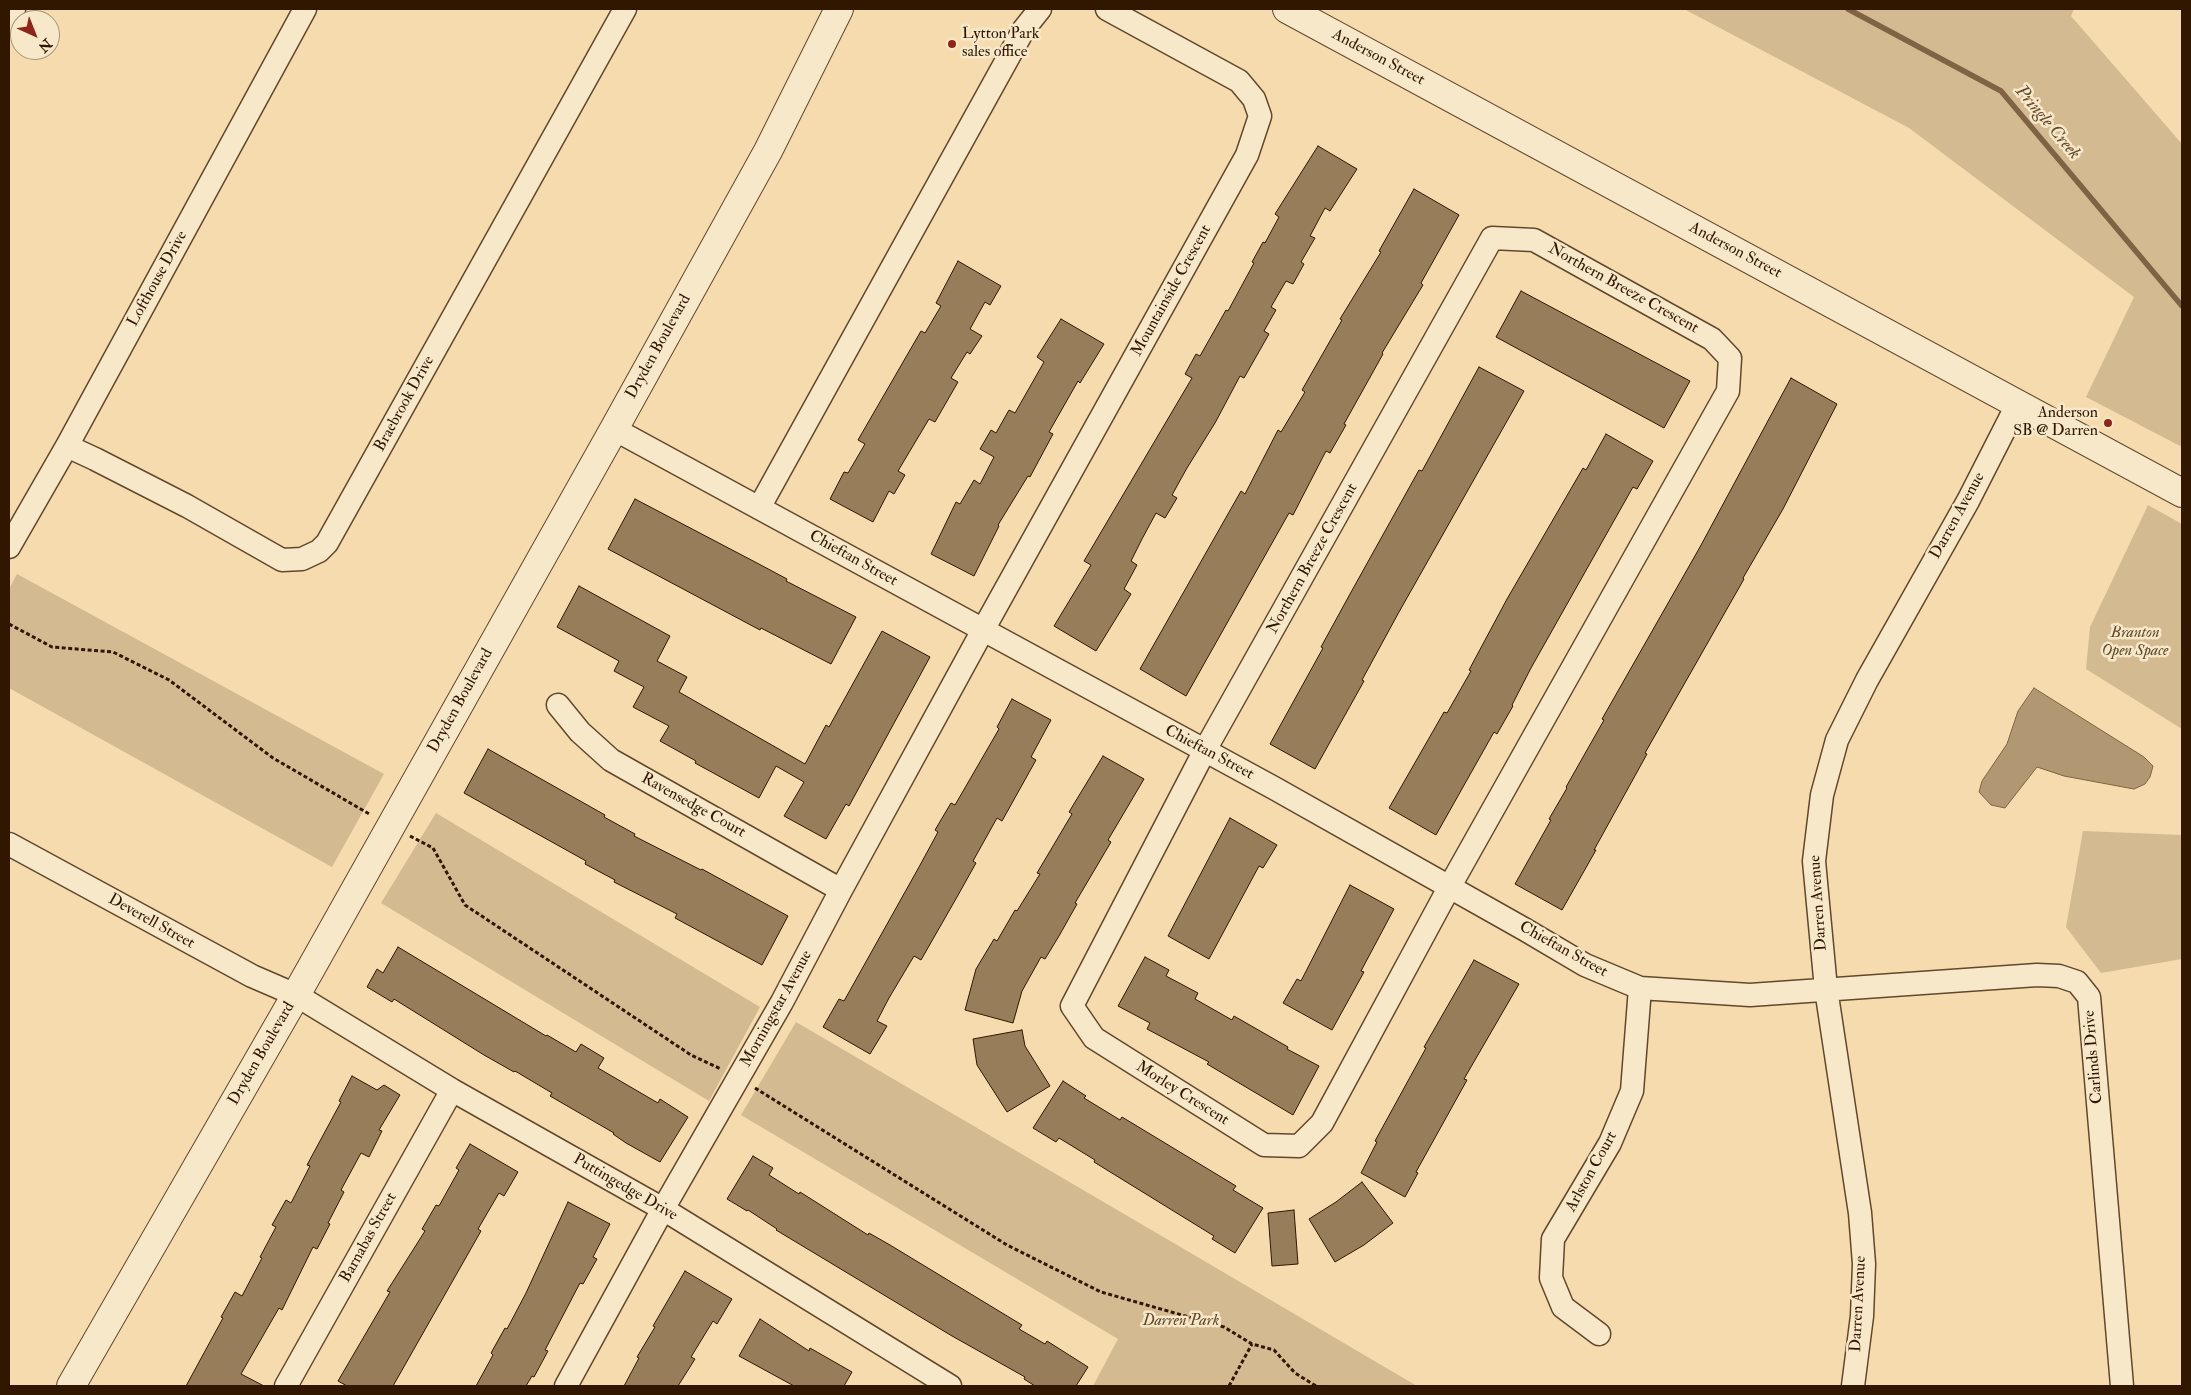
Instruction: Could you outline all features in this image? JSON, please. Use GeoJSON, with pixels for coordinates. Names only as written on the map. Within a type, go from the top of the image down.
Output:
{"type":"FeatureCollection","features":[{"type":"Feature","properties":{"kind":"street"},"geometry":{"type":"LineString","coordinates":[[9,23],[14,9]]}},
{"type":"Feature","properties":{"kind":"street","name":"Lofthouse Drive"},"geometry":{"type":"LineString","coordinates":[[9,547],[67,446],[305,9]]}},
{"type":"Feature","properties":{"kind":"street","name":"Braebrook Drive"},"geometry":{"type":"LineString","coordinates":[[67,446],[95,458],[187,506],[282,560],[302,559],[319,551],[327,543],[625,9]]}},
{"type":"Feature","properties":{"kind":"street","name":"Dryden Boulevard"},"geometry":{"type":"LineString","coordinates":[[71,1386],[296,995],[614,429],[768,151],[839,9]]}},
{"type":"Feature","properties":{"kind":"street"},"geometry":{"type":"LineString","coordinates":[[759,508],[1020,38],[1040,9]]}},
{"type":"Feature","properties":{"kind":"street","name":"Mountainside Crescent"},"geometry":{"type":"LineString","coordinates":[[984,630],[1247,155],[1260,116],[1254,98],[1239,81],[1107,9]]}},
{"type":"Feature","properties":{"kind":"street","name":"Anderson Street"},"geometry":{"type":"LineString","coordinates":[[1287,9],[2182,493]]}},
{"type":"Feature","properties":{"kind":"street","name":"Northern Breeze Crescent"},"geometry":{"type":"LineString","coordinates":[[1205,750],[1492,238],[1534,240],[1704,334],[1712,339],[1730,358],[1728,391],[1450,886]]}},
{"type":"Feature","properties":{"kind":"street","name":"Darren Avenue"},"geometry":{"type":"LineString","coordinates":[[1853,1386],[1862,1316],[1863,1247],[1860,1213],[1826,989],[1814,861],[1822,795],[1837,740],[1866,680],[1968,501],[2018,403]]}},
{"type":"Feature","properties":{"kind":"street","name":"Chieftan Street"},"geometry":{"type":"LineString","coordinates":[[614,429],[1205,750],[1450,886],[1585,965],[1640,988],[1750,995],[1826,989]]}},
{"type":"Feature","properties":{"kind":"street","name":"Morningstar Avenue"},"geometry":{"type":"LineString","coordinates":[[566,1386],[663,1209],[782,1002],[841,890],[984,630]]}},
{"type":"Feature","properties":{"kind":"street","name":"Ravensedge Court"},"geometry":{"type":"LineString","coordinates":[[558,706],[580,732],[611,760],[841,890]]}},
{"type":"Feature","properties":{"kind":"street","name":"Morley Crescent"},"geometry":{"type":"LineString","coordinates":[[1205,750],[1072,1006],[1094,1038],[1264,1145],[1299,1146],[1322,1123],[1450,886]]}},
{"type":"Feature","properties":{"kind":"street","name":"Deverell Street"},"geometry":{"type":"LineString","coordinates":[[9,844],[252,976],[296,995]]}},
{"type":"Feature","properties":{"kind":"street","name":"Carlinds Drive"},"geometry":{"type":"LineString","coordinates":[[1826,989],[2037,974],[2059,976],[2077,982],[2089,997],[2122,1386]]}},
{"type":"Feature","properties":{"kind":"street","name":"Arlston Court"},"geometry":{"type":"LineString","coordinates":[[1599,1334],[1563,1307],[1551,1278],[1553,1239],[1610,1143],[1632,1091],[1640,988]]}},
{"type":"Feature","properties":{"kind":"street","name":"Puttingedge Drive"},"geometry":{"type":"LineString","coordinates":[[296,995],[452,1090],[663,1209],[950,1386]]}},
{"type":"Feature","properties":{"kind":"street","name":"Barnabas Street"},"geometry":{"type":"LineString","coordinates":[[286,1386],[452,1090]]}},
{"type":"Feature","properties":{"kind":"path"},"geometry":{"type":"LineString","coordinates":[[9,624],[52,647],[113,652],[169,680],[273,758],[391,827],[434,848],[465,905],[691,1055],[738,1078],[1006,1245],[1101,1292],[1224,1327],[1252,1344],[1274,1350],[1295,1372],[1316,1386]]}},
{"type":"Feature","properties":{"kind":"path"},"geometry":{"type":"LineString","coordinates":[[1229,1386],[1252,1344]]}},
{"type":"Feature","properties":{"kind":"green space"},"geometry":{"type":"Polygon","coordinates":[[[1684,9],[2074,9],[2071,16],[2182,144],[2182,447],[2086,397],[2134,297],[1909,128],[1684,9]]]}},
{"type":"Feature","properties":{"kind":"green space","name":"Branton Open Space"},"geometry":{"type":"Polygon","coordinates":[[[2148,505],[2182,524],[2182,729],[2086,669],[2090,627],[2148,505]]]}},
{"type":"Feature","properties":{"kind":"green space"},"geometry":{"type":"Polygon","coordinates":[[[17,574],[384,774],[332,867],[9,688],[9,589],[17,574]]]}},
{"type":"Feature","properties":{"kind":"green space"},"geometry":{"type":"Polygon","coordinates":[[[436,813],[760,1007],[709,1101],[381,903],[436,813]]]}},
{"type":"Feature","properties":{"kind":"green space"},"geometry":{"type":"Polygon","coordinates":[[[2083,831],[2182,835],[2182,959],[2101,973],[2066,927],[2083,831]]]}},
{"type":"Feature","properties":{"kind":"green space","name":"Darren Park"},"geometry":{"type":"Polygon","coordinates":[[[796,1022],[1417,1386],[1093,1386],[1118,1339],[741,1115],[796,1022]]]}},
{"type":"Feature","properties":{"kind":"shaded area"},"geometry":{"type":"Polygon","coordinates":[[[2034,688],[2144,757],[2153,766],[2150,777],[2145,784],[2134,789],[2064,776],[2037,767],[2005,808],[1991,805],[1979,792],[1982,781],[2007,744],[2018,711],[2034,688]]]}},
{"type":"Feature","properties":{"kind":"building"},"geometry":{"type":"Polygon","coordinates":[[[1318,146],[1357,169],[1330,211],[1325,208],[1310,236],[1315,238],[1301,262],[1304,264],[1293,284],[1286,281],[1271,307],[1276,310],[1264,331],[1269,334],[1244,378],[1240,376],[1215,423],[1187,468],[1172,495],[1177,498],[1165,518],[1156,513],[1131,561],[1137,565],[1124,589],[1131,594],[1096,651],[1054,626],[1091,565],[1084,561],[1192,378],[1185,374],[1196,354],[1200,356],[1226,310],[1228,311],[1254,263],[1252,262],[1279,217],[1275,214],[1318,146]]]}},
{"type":"Feature","properties":{"kind":"building"},"geometry":{"type":"Polygon","coordinates":[[[1414,189],[1459,215],[1421,283],[1423,285],[1382,353],[1344,424],[1346,425],[1330,453],[1326,451],[1293,515],[1289,513],[1186,696],[1140,669],[1241,491],[1245,494],[1278,430],[1281,432],[1305,392],[1302,390],[1342,320],[1340,319],[1381,252],[1379,251],[1414,189]]]}},
{"type":"Feature","properties":{"kind":"building"},"geometry":{"type":"Polygon","coordinates":[[[958,261],[1001,286],[990,305],[985,302],[970,329],[982,336],[970,354],[967,352],[951,378],[958,382],[935,422],[929,419],[898,471],[905,475],[894,494],[889,491],[873,522],[830,499],[844,472],[848,473],[865,444],[858,440],[921,331],[925,333],[941,306],[936,303],[958,261]]]}},
{"type":"Feature","properties":{"kind":"building"},"geometry":{"type":"Polygon","coordinates":[[[1521,291],[1690,381],[1664,428],[1496,337],[1521,291]]]}},
{"type":"Feature","properties":{"kind":"building"},"geometry":{"type":"Polygon","coordinates":[[[1061,319],[1104,344],[1080,383],[1078,381],[1049,432],[1053,434],[1030,477],[1028,476],[998,525],[974,576],[931,554],[956,502],[960,504],[974,480],[980,484],[994,457],[980,449],[991,430],[996,433],[1009,410],[1015,413],[1044,362],[1037,357],[1061,319]]]}},
{"type":"Feature","properties":{"kind":"building"},"geometry":{"type":"Polygon","coordinates":[[[1479,367],[1524,391],[1399,612],[1362,680],[1364,681],[1315,769],[1270,744],[1323,648],[1321,647],[1350,594],[1419,470],[1422,471],[1479,367]]]}},
{"type":"Feature","properties":{"kind":"building"},"geometry":{"type":"Polygon","coordinates":[[[1791,378],[1837,404],[1783,509],[1645,753],[1647,754],[1562,910],[1515,884],[1604,720],[1602,719],[1700,547],[1791,378]]]}},
{"type":"Feature","properties":{"kind":"building"},"geometry":{"type":"Polygon","coordinates":[[[1606,434],[1653,461],[1637,489],[1633,487],[1531,668],[1513,706],[1497,734],[1494,732],[1436,835],[1389,808],[1444,712],[1447,713],[1471,671],[1469,670],[1507,599],[1583,468],[1586,470],[1606,434]]]}},
{"type":"Feature","properties":{"kind":"building"},"geometry":{"type":"Polygon","coordinates":[[[635,499],[856,617],[831,664],[761,628],[760,630],[608,549],[635,499]]]}},
{"type":"Feature","properties":{"kind":"building"},"geometry":{"type":"Polygon","coordinates":[[[579,586],[670,636],[657,661],[687,677],[679,692],[805,764],[826,725],[829,727],[882,631],[930,657],[849,806],[846,804],[826,839],[784,816],[804,782],[776,766],[759,798],[695,763],[696,761],[660,741],[669,726],[633,707],[644,687],[614,671],[619,661],[557,627],[579,586]]]}},
{"type":"Feature","properties":{"kind":"building"},"geometry":{"type":"Polygon","coordinates":[[[1012,699],[1051,720],[1031,757],[1036,760],[1002,821],[997,818],[973,861],[976,863],[921,960],[914,956],[889,998],[877,1021],[887,1026],[870,1054],[823,1027],[839,999],[844,1001],[938,832],[935,830],[951,803],[955,805],[999,729],[997,727],[1012,699]]]}},
{"type":"Feature","properties":{"kind":"building"},"geometry":{"type":"Polygon","coordinates":[[[488,749],[605,815],[604,817],[635,834],[634,836],[702,869],[788,916],[762,965],[675,918],[677,914],[614,882],[615,880],[585,864],[586,861],[464,793],[488,749]]]}},
{"type":"Feature","properties":{"kind":"building"},"geometry":{"type":"Polygon","coordinates":[[[1103,756],[1144,779],[1108,840],[1111,842],[1075,903],[1077,904],[1059,936],[1045,959],[1041,957],[1022,991],[1013,1023],[965,1010],[976,969],[994,939],[997,941],[1015,910],[1017,911],[1040,874],[1037,873],[1072,814],[1069,812],[1103,756]]]}},
{"type":"Feature","properties":{"kind":"building"},"geometry":{"type":"Polygon","coordinates":[[[1230,818],[1277,845],[1263,868],[1259,866],[1209,959],[1168,936],[1230,818]]]}},
{"type":"Feature","properties":{"kind":"building"},"geometry":{"type":"Polygon","coordinates":[[[1350,885],[1394,909],[1361,971],[1364,972],[1332,1030],[1283,1003],[1297,979],[1301,981],[1350,885]]]}},
{"type":"Feature","properties":{"kind":"building"},"geometry":{"type":"Polygon","coordinates":[[[398,947],[576,1052],[581,1044],[604,1058],[598,1068],[658,1103],[660,1099],[688,1117],[660,1162],[550,1096],[552,1093],[484,1055],[394,999],[392,1002],[367,987],[377,969],[383,973],[398,947]]]}},
{"type":"Feature","properties":{"kind":"building"},"geometry":{"type":"Polygon","coordinates":[[[1145,957],[1169,970],[1166,976],[1198,993],[1195,999],[1232,1020],[1234,1016],[1288,1047],[1287,1049],[1319,1066],[1293,1115],[1207,1064],[1209,1062],[1147,1029],[1150,1023],[1118,1006],[1145,957]]]}},
{"type":"Feature","properties":{"kind":"building"},"geometry":{"type":"Polygon","coordinates":[[[1474,960],[1519,984],[1464,1079],[1467,1080],[1416,1172],[1418,1173],[1405,1197],[1361,1173],[1377,1142],[1375,1141],[1426,1048],[1424,1047],[1474,960]]]}},
{"type":"Feature","properties":{"kind":"building"},"geometry":{"type":"Polygon","coordinates":[[[1022,1030],[1025,1046],[1050,1086],[1007,1112],[977,1065],[973,1039],[1022,1030]]]}},
{"type":"Feature","properties":{"kind":"building"},"geometry":{"type":"Polygon","coordinates":[[[352,1076],[377,1090],[384,1085],[400,1095],[379,1130],[382,1131],[369,1157],[361,1153],[341,1190],[344,1192],[317,1249],[313,1247],[282,1310],[279,1308],[241,1374],[264,1386],[186,1386],[235,1292],[242,1296],[276,1227],[272,1225],[286,1200],[291,1203],[310,1166],[307,1165],[341,1102],[339,1101],[352,1076]]]}},
{"type":"Feature","properties":{"kind":"building"},"geometry":{"type":"Polygon","coordinates":[[[1063,1081],[1086,1096],[1084,1098],[1120,1120],[1122,1117],[1236,1186],[1233,1190],[1263,1208],[1235,1253],[1212,1239],[1214,1236],[1094,1162],[1095,1160],[1059,1138],[1056,1142],[1033,1128],[1063,1081]]]}},
{"type":"Feature","properties":{"kind":"building"},"geometry":{"type":"Polygon","coordinates":[[[470,1144],[518,1172],[504,1196],[499,1193],[478,1229],[481,1231],[393,1386],[347,1386],[338,1381],[390,1292],[387,1291],[425,1231],[422,1229],[436,1205],[439,1206],[459,1170],[456,1168],[470,1144]]]}},
{"type":"Feature","properties":{"kind":"building"},"geometry":{"type":"Polygon","coordinates":[[[753,1156],[773,1168],[769,1175],[799,1194],[800,1192],[868,1235],[869,1233],[890,1245],[1022,1325],[1019,1329],[1045,1344],[1047,1341],[1088,1367],[1076,1386],[1035,1386],[1024,1379],[1025,1377],[952,1336],[776,1230],[748,1210],[727,1199],[753,1156]]]}},
{"type":"Feature","properties":{"kind":"building"},"geometry":{"type":"Polygon","coordinates":[[[1362,1182],[1393,1223],[1364,1245],[1335,1262],[1309,1219],[1336,1202],[1362,1182]]]}},
{"type":"Feature","properties":{"kind":"building"},"geometry":{"type":"Polygon","coordinates":[[[568,1202],[610,1224],[593,1257],[597,1259],[583,1284],[580,1283],[545,1350],[548,1351],[534,1377],[532,1376],[526,1386],[476,1386],[493,1355],[491,1353],[505,1328],[507,1329],[526,1293],[568,1202]]]}},
{"type":"Feature","properties":{"kind":"building"},"geometry":{"type":"Polygon","coordinates":[[[1294,1210],[1298,1264],[1272,1266],[1268,1213],[1294,1210]]]}},
{"type":"Feature","properties":{"kind":"building"},"geometry":{"type":"Polygon","coordinates":[[[685,1271],[732,1299],[717,1324],[713,1321],[691,1357],[695,1359],[678,1386],[624,1386],[639,1358],[637,1357],[655,1327],[653,1326],[685,1271]]]}},
{"type":"Feature","properties":{"kind":"building"},"geometry":{"type":"Polygon","coordinates":[[[760,1319],[809,1351],[810,1348],[852,1372],[844,1386],[794,1386],[739,1356],[760,1319]]]}},
{"type":"Feature","properties":{"kind":"waterway","name":"Pringle Creek"},"geometry":{"type":"LineString","coordinates":[[1848,9],[2001,91],[2182,306]]}},
{"type":"Feature","properties":{"kind":"place","name":"Lytton Park sales office"},"geometry":{"type":"Point","coordinates":[952,44]}},
{"type":"Feature","properties":{"kind":"place","name":"Anderson SB @ Darren"},"geometry":{"type":"Point","coordinates":[2108,423]}}]}
